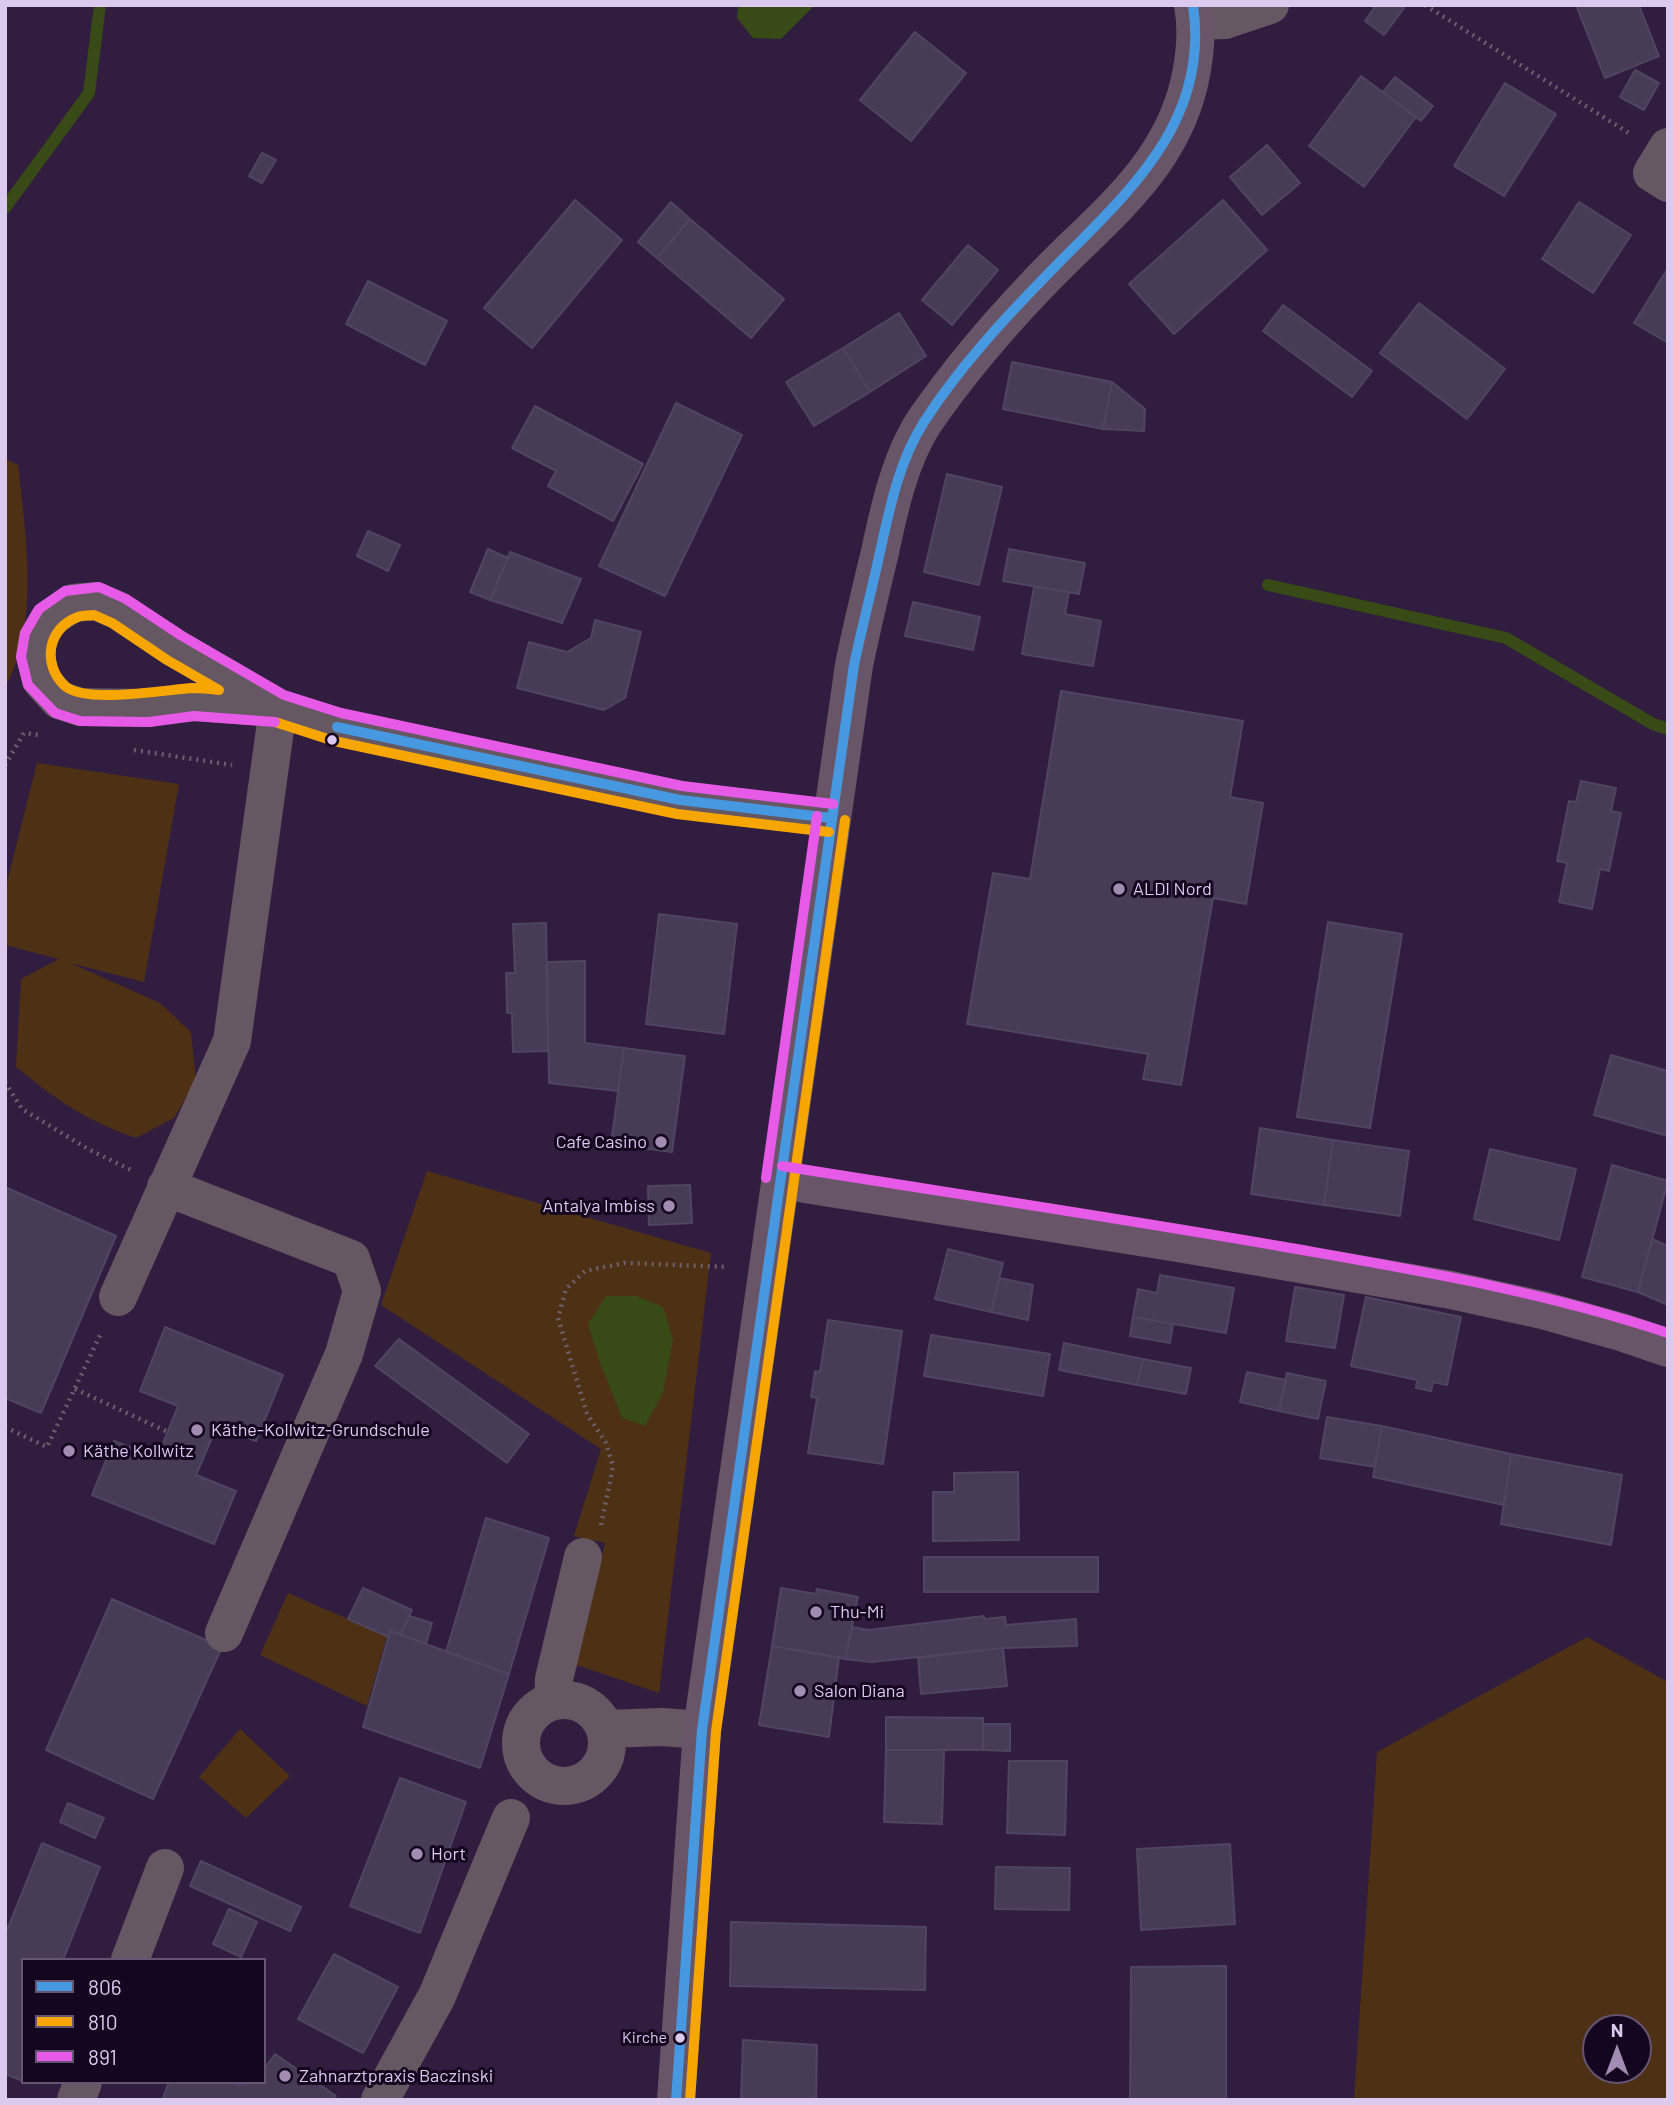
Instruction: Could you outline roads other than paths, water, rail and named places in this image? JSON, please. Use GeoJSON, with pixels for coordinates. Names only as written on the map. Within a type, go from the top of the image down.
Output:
{"type":"FeatureCollection","features":[{"type":"Feature","properties":{"kind":"main road"},"geometry":{"type":"LineString","coordinates":[[676,2100],[702,1730],[854,665],[892,498],[923,424],[974,356],[1036,285],[1127,196],[1154,162],[1182,110],[1192,71],[1194,13]]}},
{"type":"Feature","properties":{"kind":"main road"},"geometry":{"type":"LineString","coordinates":[[780,1180],[1178,1243],[1451,1290],[1542,1310],[1668,1348]]}},
{"type":"Feature","properties":{"kind":"street"},"geometry":{"type":"LineString","coordinates":[[1194,13],[1225,20],[1270,5]]}},
{"type":"Feature","properties":{"kind":"street"},"geometry":{"type":"LineString","coordinates":[[278,708],[194,702],[149,708],[80,707],[59,700],[41,680],[35,656],[37,638],[49,619],[73,603],[96,601],[120,611],[175,648],[278,708],[337,727],[680,800],[831,818]]}},
{"type":"Feature","properties":{"kind":"street"},"geometry":{"type":"LineString","coordinates":[[118,1297],[232,1041],[278,708]]}},
{"type":"Feature","properties":{"kind":"street"},"geometry":{"type":"LineString","coordinates":[[166,1187],[351,1259],[362,1291],[344,1354],[224,1633]]}},
{"type":"Feature","properties":{"kind":"street"},"geometry":{"type":"LineString","coordinates":[[553,1700],[554,1679],[583,1556]]}},
{"type":"Feature","properties":{"kind":"street"},"geometry":{"type":"LineString","coordinates":[[566,1699],[591,1708],[606,1729],[608,1743],[599,1769],[578,1784],[564,1786],[538,1778],[523,1755],[523,1728],[540,1706],[553,1700],[566,1699]]}},
{"type":"Feature","properties":{"kind":"street"},"geometry":{"type":"LineString","coordinates":[[606,1729],[662,1727],[702,1730]]}},
{"type":"Feature","properties":{"kind":"street"},"geometry":{"type":"LineString","coordinates":[[380,2100],[438,1996],[512,1818]]}},
{"type":"Feature","properties":{"kind":"street"},"geometry":{"type":"LineString","coordinates":[[131,1958],[165,1868]]}},
{"type":"Feature","properties":{"kind":"waterway"},"geometry":{"type":"LineString","coordinates":[[5,208],[89,93],[100,5]]}},
{"type":"Feature","properties":{"kind":"waterway"},"geometry":{"type":"LineString","coordinates":[[1268,585],[1506,638],[1653,724],[1668,729]]}},
{"type":"Feature","properties":{"kind":"place","name":"ALDI Nord"},"geometry":{"type":"Point","coordinates":[1119,889]}},
{"type":"Feature","properties":{"kind":"place","name":"Cafe Casino"},"geometry":{"type":"Point","coordinates":[661,1142]}},
{"type":"Feature","properties":{"kind":"place","name":"Antalya Imbiss"},"geometry":{"type":"Point","coordinates":[669,1206]}},
{"type":"Feature","properties":{"kind":"place","name":"Käthe-Kollwitz-Grundschule"},"geometry":{"type":"Point","coordinates":[197,1430]}},
{"type":"Feature","properties":{"kind":"place","name":"Käthe Kollwitz"},"geometry":{"type":"Point","coordinates":[69,1451]}},
{"type":"Feature","properties":{"kind":"place","name":"Thu-Mi"},"geometry":{"type":"Point","coordinates":[816,1612]}},
{"type":"Feature","properties":{"kind":"place","name":"Salon Diana"},"geometry":{"type":"Point","coordinates":[800,1691]}},
{"type":"Feature","properties":{"kind":"place","name":"Hort"},"geometry":{"type":"Point","coordinates":[417,1854]}},
{"type":"Feature","properties":{"kind":"place","name":"Kirche"},"geometry":{"type":"Point","coordinates":[680,2038]}},
{"type":"Feature","properties":{"kind":"place","name":"Zahnarztpraxis Baczinski"},"geometry":{"type":"Point","coordinates":[285,2076]}}]}
